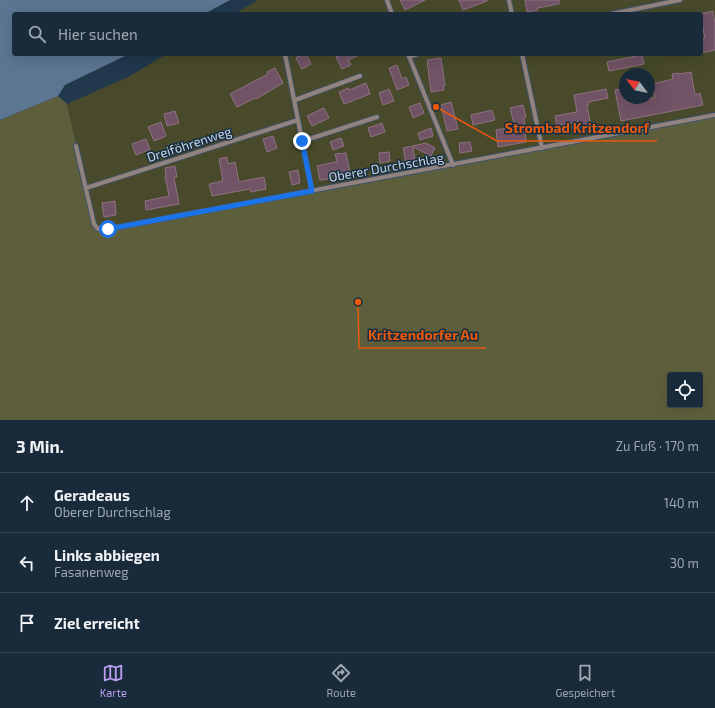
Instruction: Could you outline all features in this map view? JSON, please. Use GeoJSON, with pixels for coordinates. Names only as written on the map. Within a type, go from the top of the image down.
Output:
{"type":"FeatureCollection","features":[{"type":"Feature","properties":{"kind":"street"},"geometry":{"type":"LineString","coordinates":[[387,0],[391,12]]}},
{"type":"Feature","properties":{"kind":"street"},"geometry":{"type":"LineString","coordinates":[[509,0],[512,12]]}},
{"type":"Feature","properties":{"kind":"street"},"geometry":{"type":"LineString","coordinates":[[621,12],[680,0]]}},
{"type":"Feature","properties":{"kind":"street"},"geometry":{"type":"LineString","coordinates":[[285,56],[312,191]]}},
{"type":"Feature","properties":{"kind":"street"},"geometry":{"type":"LineString","coordinates":[[409,56],[453,165]]}},
{"type":"Feature","properties":{"kind":"street"},"geometry":{"type":"LineString","coordinates":[[522,56],[542,148]]}},
{"type":"Feature","properties":{"kind":"street"},"geometry":{"type":"LineString","coordinates":[[295,100],[360,76]]}},
{"type":"Feature","properties":{"kind":"street","name":"Oberer Durchschlag"},"geometry":{"type":"LineString","coordinates":[[76,146],[94,224],[98,229],[103,229],[715,115]]}},
{"type":"Feature","properties":{"kind":"street"},"geometry":{"type":"LineString","coordinates":[[302,141],[377,117]]}},
{"type":"Feature","properties":{"kind":"street","name":"Dreiföhrenweg"},"geometry":{"type":"LineString","coordinates":[[86,188],[298,120]]}},
{"type":"Feature","properties":{"kind":"green space"},"geometry":{"type":"Polygon","coordinates":[[[258,0],[715,0],[715,115],[208,210],[98,229],[94,224],[67,104],[128,77],[164,56],[703,56],[703,12],[237,12],[258,0]]]}},
{"type":"Feature","properties":{"kind":"green space"},"geometry":{"type":"Polygon","coordinates":[[[58,96],[67,104],[94,224],[98,229],[108,229],[715,115],[715,420],[0,420],[0,120],[58,96]]]}},
{"type":"Feature","properties":{"kind":"water"},"geometry":{"type":"Polygon","coordinates":[[[0,0],[230,0],[208,12],[12,12],[12,56],[125,56],[65,85],[58,96],[0,120],[0,0]]]}},
{"type":"Feature","properties":{"kind":"building"},"geometry":{"type":"Polygon","coordinates":[[[400,0],[425,0],[405,10],[400,0]]]}},
{"type":"Feature","properties":{"kind":"building"},"geometry":{"type":"Polygon","coordinates":[[[459,0],[487,0],[487,1],[463,10],[459,0]]]}},
{"type":"Feature","properties":{"kind":"building"},"geometry":{"type":"Polygon","coordinates":[[[525,0],[559,0],[559,4],[537,8],[538,10],[527,12],[525,0]]]}},
{"type":"Feature","properties":{"kind":"building"},"geometry":{"type":"Polygon","coordinates":[[[713,11],[715,23],[715,50],[703,53],[703,38],[705,38],[703,28],[703,13],[713,11]]]}},
{"type":"Feature","properties":{"kind":"building"},"geometry":{"type":"Polygon","coordinates":[[[300,56],[307,56],[311,64],[302,69],[296,58],[300,56]]]}},
{"type":"Feature","properties":{"kind":"building"},"geometry":{"type":"Polygon","coordinates":[[[357,56],[348,60],[351,65],[342,69],[336,57],[357,56]]]}},
{"type":"Feature","properties":{"kind":"building"},"geometry":{"type":"Polygon","coordinates":[[[642,56],[644,64],[609,71],[607,62],[642,56]]]}},
{"type":"Feature","properties":{"kind":"building"},"geometry":{"type":"Polygon","coordinates":[[[441,58],[445,86],[443,86],[444,90],[431,92],[427,60],[441,58]]]}},
{"type":"Feature","properties":{"kind":"building"},"geometry":{"type":"Polygon","coordinates":[[[397,65],[402,79],[406,77],[409,85],[397,90],[389,68],[397,65]]]}},
{"type":"Feature","properties":{"kind":"building"},"geometry":{"type":"Polygon","coordinates":[[[275,68],[283,83],[256,99],[255,98],[237,107],[230,94],[268,74],[267,72],[275,68]]]}},
{"type":"Feature","properties":{"kind":"building"},"geometry":{"type":"Polygon","coordinates":[[[691,72],[695,95],[700,93],[703,105],[621,121],[615,90],[619,89],[619,104],[655,104],[655,83],[673,79],[672,74],[691,72]]]}},
{"type":"Feature","properties":{"kind":"building"},"geometry":{"type":"Polygon","coordinates":[[[366,83],[370,94],[344,104],[339,92],[348,88],[349,90],[366,83]]]}},
{"type":"Feature","properties":{"kind":"building"},"geometry":{"type":"Polygon","coordinates":[[[389,89],[394,101],[383,105],[379,93],[389,89]]]}},
{"type":"Feature","properties":{"kind":"building"},"geometry":{"type":"Polygon","coordinates":[[[606,89],[608,98],[588,102],[589,104],[587,105],[591,126],[579,128],[578,122],[557,126],[555,116],[577,112],[574,95],[606,89]]]}},
{"type":"Feature","properties":{"kind":"building"},"geometry":{"type":"Polygon","coordinates":[[[451,102],[458,129],[447,131],[441,105],[451,102]]]}},
{"type":"Feature","properties":{"kind":"building"},"geometry":{"type":"Polygon","coordinates":[[[420,103],[424,113],[413,118],[409,107],[420,103]]]}},
{"type":"Feature","properties":{"kind":"building"},"geometry":{"type":"Polygon","coordinates":[[[523,105],[526,117],[524,118],[526,142],[498,147],[496,130],[515,127],[510,108],[523,105]]]}},
{"type":"Feature","properties":{"kind":"building"},"geometry":{"type":"Polygon","coordinates":[[[324,108],[329,118],[312,126],[307,116],[324,108]]]}},
{"type":"Feature","properties":{"kind":"building"},"geometry":{"type":"Polygon","coordinates":[[[492,110],[495,120],[473,125],[471,115],[492,110]]]}},
{"type":"Feature","properties":{"kind":"building"},"geometry":{"type":"Polygon","coordinates":[[[175,111],[179,123],[167,126],[164,114],[175,111]]]}},
{"type":"Feature","properties":{"kind":"building"},"geometry":{"type":"Polygon","coordinates":[[[161,122],[166,136],[154,141],[148,127],[161,122]]]}},
{"type":"Feature","properties":{"kind":"building"},"geometry":{"type":"Polygon","coordinates":[[[382,123],[385,132],[371,137],[368,128],[382,123]]]}},
{"type":"Feature","properties":{"kind":"building"},"geometry":{"type":"Polygon","coordinates":[[[431,128],[433,136],[420,140],[418,133],[431,128]]]}},
{"type":"Feature","properties":{"kind":"building"},"geometry":{"type":"Polygon","coordinates":[[[273,136],[277,148],[267,152],[263,139],[273,136]]]}},
{"type":"Feature","properties":{"kind":"building"},"geometry":{"type":"Polygon","coordinates":[[[341,138],[344,146],[333,150],[330,142],[341,138]]]}},
{"type":"Feature","properties":{"kind":"building"},"geometry":{"type":"Polygon","coordinates":[[[146,139],[150,149],[136,155],[132,144],[146,139]]]}},
{"type":"Feature","properties":{"kind":"building"},"geometry":{"type":"Polygon","coordinates":[[[470,142],[472,151],[460,153],[459,143],[470,142]]]}},
{"type":"Feature","properties":{"kind":"building"},"geometry":{"type":"Polygon","coordinates":[[[426,143],[435,148],[431,156],[413,147],[415,161],[406,163],[403,148],[426,143]]]}},
{"type":"Feature","properties":{"kind":"building"},"geometry":{"type":"Polygon","coordinates":[[[389,152],[390,161],[380,163],[379,153],[389,152]]]}},
{"type":"Feature","properties":{"kind":"building"},"geometry":{"type":"Polygon","coordinates":[[[346,153],[350,172],[328,177],[329,179],[320,180],[317,166],[335,162],[337,161],[335,154],[346,153]]]}},
{"type":"Feature","properties":{"kind":"building"},"geometry":{"type":"Polygon","coordinates":[[[227,157],[228,164],[235,162],[239,182],[264,177],[266,189],[251,192],[250,189],[212,196],[209,184],[223,181],[219,159],[227,157]]]}},
{"type":"Feature","properties":{"kind":"building"},"geometry":{"type":"Polygon","coordinates":[[[175,166],[177,177],[174,177],[179,204],[146,210],[145,201],[169,196],[165,168],[175,166]]]}},
{"type":"Feature","properties":{"kind":"building"},"geometry":{"type":"Polygon","coordinates":[[[298,170],[300,183],[292,185],[289,172],[298,170]]]}},
{"type":"Feature","properties":{"kind":"building"},"geometry":{"type":"Polygon","coordinates":[[[115,201],[116,215],[104,217],[102,203],[115,201]]]}},
{"type":"Feature","properties":{"kind":"place","name":"Strombad Kritzendorf"},"geometry":{"type":"Point","coordinates":[436,107]}},
{"type":"Feature","properties":{"kind":"place","name":"Kritzendorfer Au"},"geometry":{"type":"Point","coordinates":[358,302]}},
{"type":"Feature","properties":{"kind":"route"},"geometry":{"type":"LineString","coordinates":[[108,229],[312,191],[302,141]]}}]}
